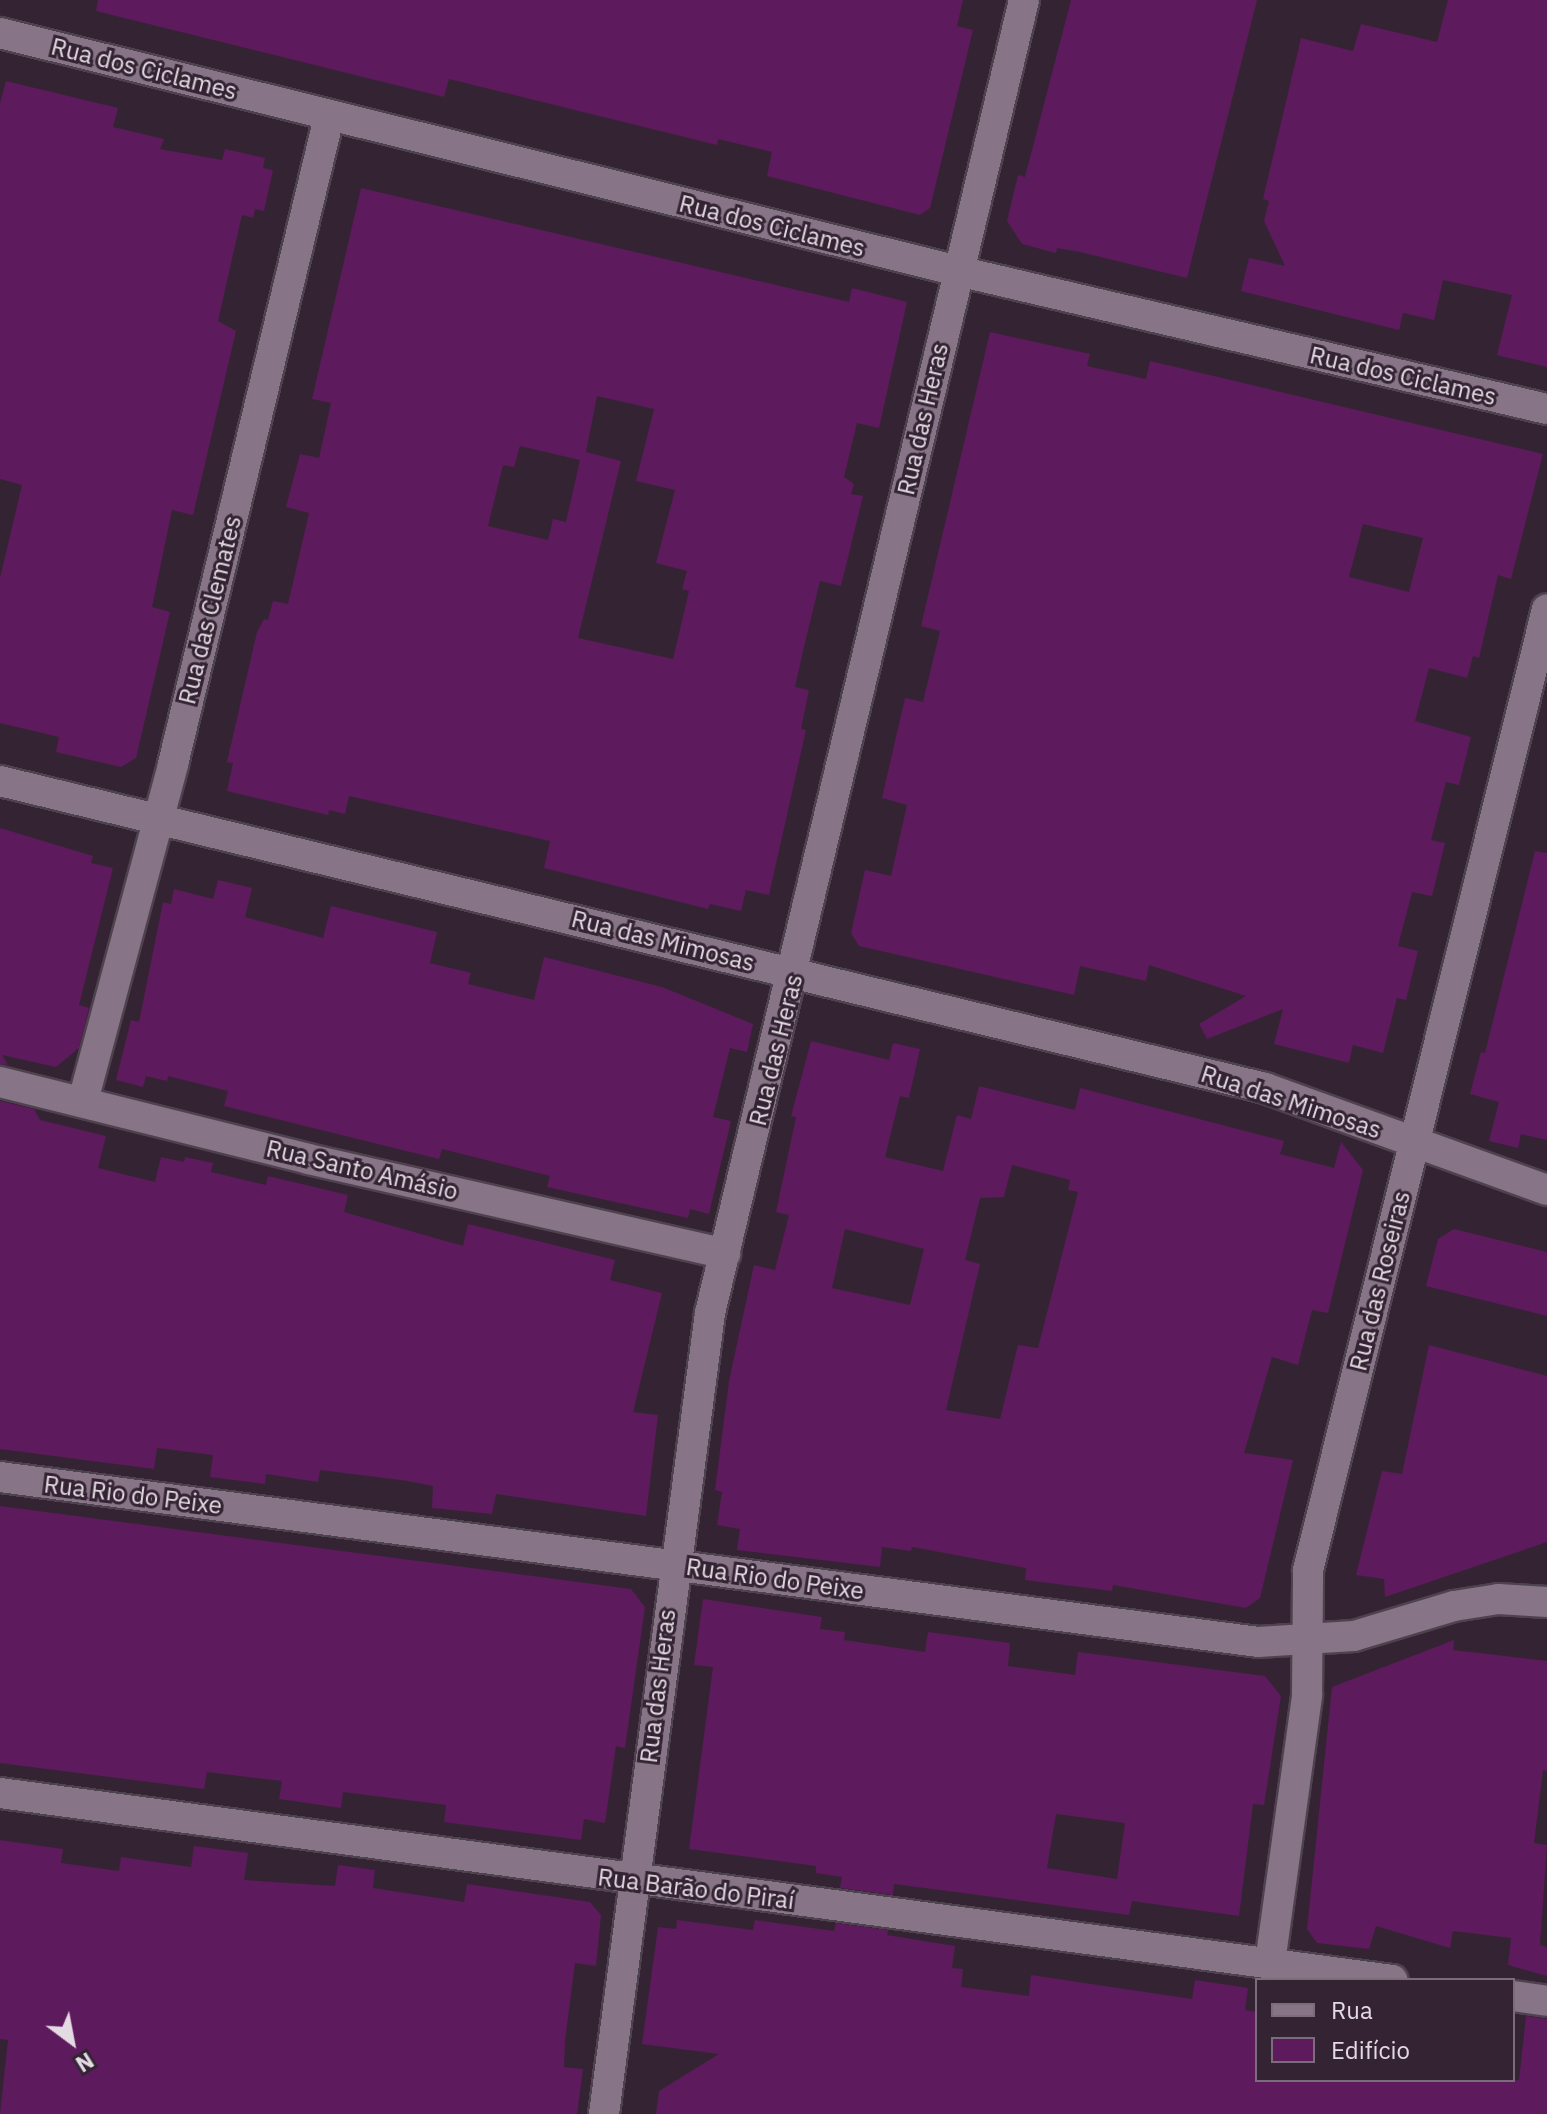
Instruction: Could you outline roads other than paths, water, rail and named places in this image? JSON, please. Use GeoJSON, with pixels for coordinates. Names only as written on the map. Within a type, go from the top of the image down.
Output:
{"type":"FeatureCollection","features":[{"type":"Feature","properties":{"kind":"street","name":"Rua das Heras"},"geometry":{"type":"LineString","coordinates":[[604,2114],[674,1565],[710,1313],[795,973],[1024,0]]}},
{"type":"Feature","properties":{"kind":"street","name":"Rua dos Ciclames"},"geometry":{"type":"LineString","coordinates":[[0,33],[958,271],[1547,409]]}},
{"type":"Feature","properties":{"kind":"street","name":"Rua das Clemates"},"geometry":{"type":"LineString","coordinates":[[83,1101],[158,818],[329,117]]}},
{"type":"Feature","properties":{"kind":"street","name":"Rua das Roseiras"},"geometry":{"type":"LineString","coordinates":[[1270,1963],[1307,1695],[1308,1570],[1547,609]]}},
{"type":"Feature","properties":{"kind":"street","name":"Rua das Mimosas"},"geometry":{"type":"LineString","coordinates":[[0,781],[1265,1088],[1547,1190]]}},
{"type":"Feature","properties":{"kind":"street","name":"Rua Santo Amásio"},"geometry":{"type":"LineString","coordinates":[[0,1082],[308,1159],[725,1254]]}},
{"type":"Feature","properties":{"kind":"street","name":"Rua Rio do Peixe"},"geometry":{"type":"LineString","coordinates":[[0,1477],[1187,1636],[1306,1642],[1354,1636],[1454,1606],[1498,1599],[1547,1602]]}},
{"type":"Feature","properties":{"kind":"street","name":"Rua Barão do Piraí"},"geometry":{"type":"LineString","coordinates":[[0,1793],[633,1881],[1379,1978]]}},
{"type":"Feature","properties":{"kind":"street"},"geometry":{"type":"LineString","coordinates":[[1515,1996],[1547,2001]]}}]}
